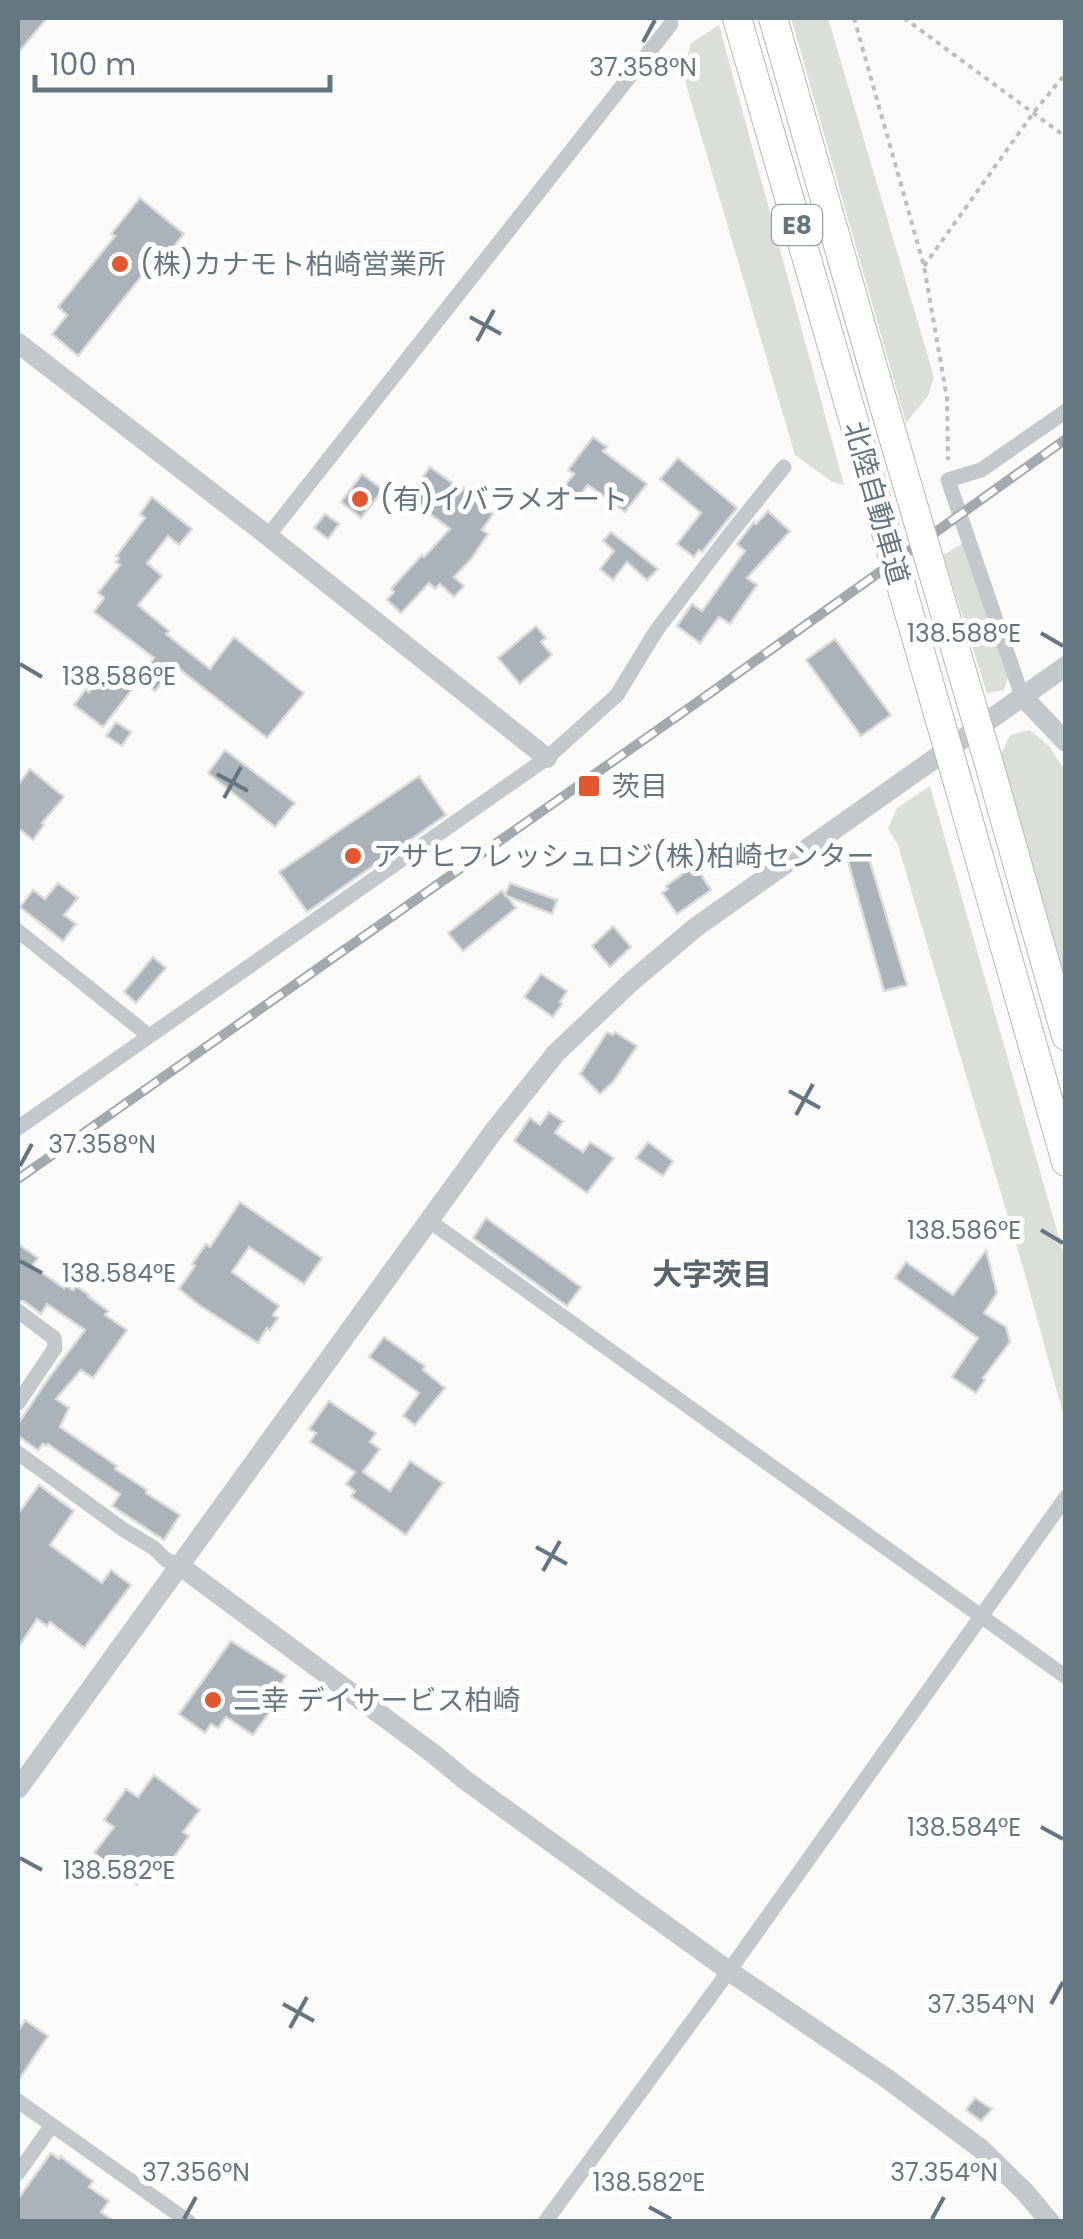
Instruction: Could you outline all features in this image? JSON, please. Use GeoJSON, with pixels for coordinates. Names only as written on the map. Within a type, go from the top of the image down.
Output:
{"type":"FeatureCollection","features":[{"type":"Feature","properties":{"kind":"highway","name":"北陸自動車道"},"geometry":{"type":"LineString","coordinates":[[737,18],[1066,1162]]}},
{"type":"Feature","properties":{"kind":"highway","name":"北陸自動車道"},"geometry":{"type":"LineString","coordinates":[[773,18],[1066,1036]]}},
{"type":"Feature","properties":{"kind":"street"},"geometry":{"type":"LineString","coordinates":[[268,536],[670,24]]}},
{"type":"Feature","properties":{"kind":"street"},"geometry":{"type":"LineString","coordinates":[[18,343],[547,758]]}},
{"type":"Feature","properties":{"kind":"street"},"geometry":{"type":"LineString","coordinates":[[1066,411],[981,470],[948,480],[1022,696],[1066,742]]}},
{"type":"Feature","properties":{"kind":"street"},"geometry":{"type":"LineString","coordinates":[[18,1128],[547,758],[618,695],[656,631],[784,467]]}},
{"type":"Feature","properties":{"kind":"street"},"geometry":{"type":"LineString","coordinates":[[18,1789],[428,1220],[556,1054],[630,982],[710,918],[1066,666]]}},
{"type":"Feature","properties":{"kind":"street"},"geometry":{"type":"LineString","coordinates":[[18,931],[148,1035]]}},
{"type":"Feature","properties":{"kind":"street"},"geometry":{"type":"LineString","coordinates":[[428,1220],[1066,1677]]}},
{"type":"Feature","properties":{"kind":"street"},"geometry":{"type":"LineString","coordinates":[[18,1312],[54,1338],[55,1348],[18,1402]]}},
{"type":"Feature","properties":{"kind":"street"},"geometry":{"type":"LineString","coordinates":[[18,1453],[166,1560],[179,1565],[465,1780],[889,2080],[981,2149],[1050,2222]]}},
{"type":"Feature","properties":{"kind":"street"},"geometry":{"type":"LineString","coordinates":[[545,2222],[1066,1497]]}},
{"type":"Feature","properties":{"kind":"street"},"geometry":{"type":"LineString","coordinates":[[18,2102],[189,2222]]}},
{"type":"Feature","properties":{"kind":"street"},"geometry":{"type":"LineString","coordinates":[[18,2173],[52,2125]]}},
{"type":"Feature","properties":{"kind":"street"},"geometry":{"type":"LineString","coordinates":[[154,2222],[166,2205]]}},
{"type":"Feature","properties":{"kind":"path"},"geometry":{"type":"LineString","coordinates":[[854,18],[924,266],[948,398],[948,480]]}},
{"type":"Feature","properties":{"kind":"path"},"geometry":{"type":"LineString","coordinates":[[904,18],[1066,137]]}},
{"type":"Feature","properties":{"kind":"path"},"geometry":{"type":"LineString","coordinates":[[924,266],[1066,73]]}},
{"type":"Feature","properties":{"kind":"shaded area"},"geometry":{"type":"Polygon","coordinates":[[[791,18],[828,18],[934,377],[928,396],[906,423],[791,18]]]}},
{"type":"Feature","properties":{"kind":"shaded area"},"geometry":{"type":"Polygon","coordinates":[[[719,25],[844,485],[832,482],[795,455],[683,74],[691,43],[719,25]]]}},
{"type":"Feature","properties":{"kind":"shaded area"},"geometry":{"type":"Polygon","coordinates":[[[967,541],[1008,677],[1004,690],[987,693],[943,555],[967,541]]]}},
{"type":"Feature","properties":{"kind":"shaded area"},"geometry":{"type":"Polygon","coordinates":[[[1030,730],[1050,747],[1065,771],[1065,986],[1001,754],[1010,735],[1030,730]]]}},
{"type":"Feature","properties":{"kind":"shaded area"},"geometry":{"type":"Polygon","coordinates":[[[930,786],[1065,1259],[1065,1421],[898,845],[888,829],[897,808],[930,786]]]}},
{"type":"Feature","properties":{"kind":"building"},"geometry":{"type":"Polygon","coordinates":[[[18,18],[47,18],[18,53],[18,18]]]}},
{"type":"Feature","properties":{"kind":"building","name":"(株)カナモト柏崎営業所"},"geometry":{"type":"Polygon","coordinates":[[[140,198],[184,234],[157,267],[152,263],[78,356],[52,334],[67,315],[58,307],[140,198]]]}},
{"type":"Feature","properties":{"kind":"building"},"geometry":{"type":"Polygon","coordinates":[[[593,437],[607,447],[603,451],[647,484],[625,512],[588,485],[579,496],[565,485],[574,474],[568,470],[593,437]]]}},
{"type":"Feature","properties":{"kind":"building"},"geometry":{"type":"Polygon","coordinates":[[[678,458],[737,508],[694,557],[677,544],[701,513],[660,479],[678,458]]]}},
{"type":"Feature","properties":{"kind":"building"},"geometry":{"type":"Polygon","coordinates":[[[430,467],[462,490],[464,487],[493,514],[482,530],[488,534],[454,577],[464,586],[454,597],[440,584],[435,589],[429,583],[401,613],[387,600],[394,592],[391,589],[450,529],[408,497],[430,467]]]}},
{"type":"Feature","properties":{"kind":"building","name":"(有)イバラメオート"},"geometry":{"type":"Polygon","coordinates":[[[362,474],[383,490],[361,518],[341,502],[362,474]]]}},
{"type":"Feature","properties":{"kind":"building"},"geometry":{"type":"Polygon","coordinates":[[[152,497],[192,529],[179,545],[168,536],[147,563],[162,576],[138,605],[169,631],[166,634],[210,669],[234,637],[304,693],[267,738],[178,668],[155,691],[139,678],[154,658],[94,612],[104,598],[98,593],[120,565],[116,556],[145,518],[140,514],[152,497]]]}},
{"type":"Feature","properties":{"kind":"building"},"geometry":{"type":"Polygon","coordinates":[[[768,511],[790,531],[747,578],[757,585],[730,624],[719,617],[700,643],[677,626],[692,604],[702,611],[745,551],[737,544],[768,511]]]}},
{"type":"Feature","properties":{"kind":"building"},"geometry":{"type":"Polygon","coordinates":[[[325,514],[339,524],[328,539],[314,528],[325,514]]]}},
{"type":"Feature","properties":{"kind":"building"},"geometry":{"type":"Polygon","coordinates":[[[611,532],[658,569],[647,580],[627,562],[613,580],[600,569],[614,551],[603,541],[611,532]]]}},
{"type":"Feature","properties":{"kind":"building"},"geometry":{"type":"Polygon","coordinates":[[[536,626],[546,638],[541,642],[552,655],[520,684],[498,658],[536,626]]]}},
{"type":"Feature","properties":{"kind":"building"},"geometry":{"type":"Polygon","coordinates":[[[835,639],[891,715],[861,736],[806,660],[835,639]]]}},
{"type":"Feature","properties":{"kind":"building"},"geometry":{"type":"Polygon","coordinates":[[[111,663],[137,683],[103,727],[74,705],[111,663]]]}},
{"type":"Feature","properties":{"kind":"building"},"geometry":{"type":"Polygon","coordinates":[[[116,722],[131,732],[122,746],[106,736],[116,722]]]}},
{"type":"Feature","properties":{"kind":"building"},"geometry":{"type":"Polygon","coordinates":[[[225,750],[295,803],[275,827],[208,773],[225,750]]]}},
{"type":"Feature","properties":{"kind":"building"},"geometry":{"type":"Polygon","coordinates":[[[30,769],[64,797],[33,840],[18,828],[18,785],[30,769]]]}},
{"type":"Feature","properties":{"kind":"building","name":"アサヒフレッシュロジ(株)柏崎センター"},"geometry":{"type":"Polygon","coordinates":[[[419,776],[446,815],[307,912],[279,872],[419,776]]]}},
{"type":"Feature","properties":{"kind":"building"},"geometry":{"type":"Polygon","coordinates":[[[868,855],[907,985],[884,991],[848,861],[868,855]]]}},
{"type":"Feature","properties":{"kind":"building"},"geometry":{"type":"Polygon","coordinates":[[[695,865],[711,890],[677,914],[662,893],[695,865]]]}},
{"type":"Feature","properties":{"kind":"building"},"geometry":{"type":"Polygon","coordinates":[[[58,883],[78,898],[64,915],[76,924],[63,941],[20,907],[33,890],[45,899],[58,883]]]}},
{"type":"Feature","properties":{"kind":"building"},"geometry":{"type":"Polygon","coordinates":[[[510,883],[557,900],[552,914],[507,896],[516,908],[463,951],[448,933],[502,890],[505,895],[510,883]]]}},
{"type":"Feature","properties":{"kind":"building"},"geometry":{"type":"Polygon","coordinates":[[[613,926],[631,947],[610,967],[592,946],[613,926]]]}},
{"type":"Feature","properties":{"kind":"building"},"geometry":{"type":"Polygon","coordinates":[[[153,957],[166,968],[136,1003],[124,992],[153,957]]]}},
{"type":"Feature","properties":{"kind":"building"},"geometry":{"type":"Polygon","coordinates":[[[541,974],[567,991],[553,1017],[524,997],[541,974]]]}},
{"type":"Feature","properties":{"kind":"building"},"geometry":{"type":"Polygon","coordinates":[[[607,1032],[615,1032],[637,1046],[600,1094],[580,1074],[607,1032]]]}},
{"type":"Feature","properties":{"kind":"building"},"geometry":{"type":"Polygon","coordinates":[[[549,1112],[563,1121],[555,1133],[583,1152],[590,1142],[614,1158],[587,1193],[514,1141],[530,1118],[540,1125],[549,1112]]]}},
{"type":"Feature","properties":{"kind":"building"},"geometry":{"type":"Polygon","coordinates":[[[648,1142],[673,1161],[663,1176],[636,1158],[648,1142]]]}},
{"type":"Feature","properties":{"kind":"building"},"geometry":{"type":"Polygon","coordinates":[[[240,1202],[322,1258],[304,1284],[249,1247],[232,1272],[279,1306],[273,1315],[278,1318],[258,1343],[179,1289],[206,1244],[210,1247],[240,1202]]]}},
{"type":"Feature","properties":{"kind":"building"},"geometry":{"type":"Polygon","coordinates":[[[486,1218],[581,1287],[567,1306],[473,1238],[486,1218]]]}},
{"type":"Feature","properties":{"kind":"building"},"geometry":{"type":"Polygon","coordinates":[[[18,1244],[38,1258],[32,1266],[64,1288],[65,1285],[73,1290],[76,1286],[108,1311],[105,1315],[127,1330],[93,1378],[81,1370],[56,1399],[69,1408],[60,1427],[180,1515],[164,1540],[112,1506],[120,1494],[48,1444],[38,1450],[18,1436],[18,1424],[85,1330],[47,1304],[41,1314],[18,1300],[18,1244]]]}},
{"type":"Feature","properties":{"kind":"building"},"geometry":{"type":"Polygon","coordinates":[[[986,1250],[997,1293],[984,1313],[1006,1327],[1010,1342],[976,1393],[952,1377],[978,1338],[895,1278],[906,1262],[953,1295],[986,1250]]]}},
{"type":"Feature","properties":{"kind":"building"},"geometry":{"type":"Polygon","coordinates":[[[384,1337],[425,1366],[423,1370],[445,1388],[415,1425],[403,1416],[419,1393],[369,1357],[384,1337]]]}},
{"type":"Feature","properties":{"kind":"building"},"geometry":{"type":"Polygon","coordinates":[[[329,1401],[376,1433],[370,1442],[380,1449],[363,1472],[390,1491],[410,1461],[443,1483],[406,1535],[351,1496],[355,1491],[346,1484],[355,1472],[310,1442],[316,1433],[309,1429],[329,1401]]]}},
{"type":"Feature","properties":{"kind":"building"},"geometry":{"type":"Polygon","coordinates":[[[39,1485],[74,1511],[50,1545],[102,1583],[111,1570],[131,1585],[84,1648],[50,1622],[47,1626],[37,1619],[18,1648],[18,1514],[39,1485]]]}},
{"type":"Feature","properties":{"kind":"building"},"geometry":{"type":"Polygon","coordinates":[[[231,1641],[286,1676],[269,1701],[273,1703],[271,1710],[253,1735],[226,1717],[218,1728],[211,1724],[205,1733],[179,1714],[231,1641]]]}},
{"type":"Feature","properties":{"kind":"building"},"geometry":{"type":"Polygon","coordinates":[[[154,1775],[200,1810],[183,1832],[189,1836],[172,1860],[168,1857],[161,1866],[154,1861],[137,1885],[94,1853],[114,1827],[104,1820],[126,1789],[138,1797],[154,1775]]]}},
{"type":"Feature","properties":{"kind":"building"},"geometry":{"type":"Polygon","coordinates":[[[25,2020],[48,2036],[18,2081],[18,2031],[25,2020]]]}},
{"type":"Feature","properties":{"kind":"building"},"geometry":{"type":"Polygon","coordinates":[[[975,2098],[992,2109],[981,2121],[966,2110],[975,2098]]]}},
{"type":"Feature","properties":{"kind":"building"},"geometry":{"type":"Polygon","coordinates":[[[51,2153],[93,2181],[89,2187],[109,2201],[101,2212],[115,2222],[18,2222],[18,2199],[51,2153]]]}},
{"type":"Feature","properties":{"kind":"railway"},"geometry":{"type":"LineString","coordinates":[[18,1179],[1066,439]]}},
{"type":"Feature","properties":{"kind":"place","name":"(株)カナモト柏崎営業所"},"geometry":{"type":"Point","coordinates":[120,264]}},
{"type":"Feature","properties":{"kind":"place","name":"(有)イバラメオート"},"geometry":{"type":"Point","coordinates":[360,499]}},
{"type":"Feature","properties":{"kind":"place","name":"茨目"},"geometry":{"type":"Point","coordinates":[589,786]}},
{"type":"Feature","properties":{"kind":"place","name":"アサヒフレッシュロジ(株)柏崎センター"},"geometry":{"type":"Point","coordinates":[353,856]}},
{"type":"Feature","properties":{"kind":"place","name":"二幸 デイサービス柏崎"},"geometry":{"type":"Point","coordinates":[213,1700]}},
{"type":"Feature","properties":{"kind":"district","name":"大字茨目"},"geometry":{"type":"Point","coordinates":[712,1275]}}]}
